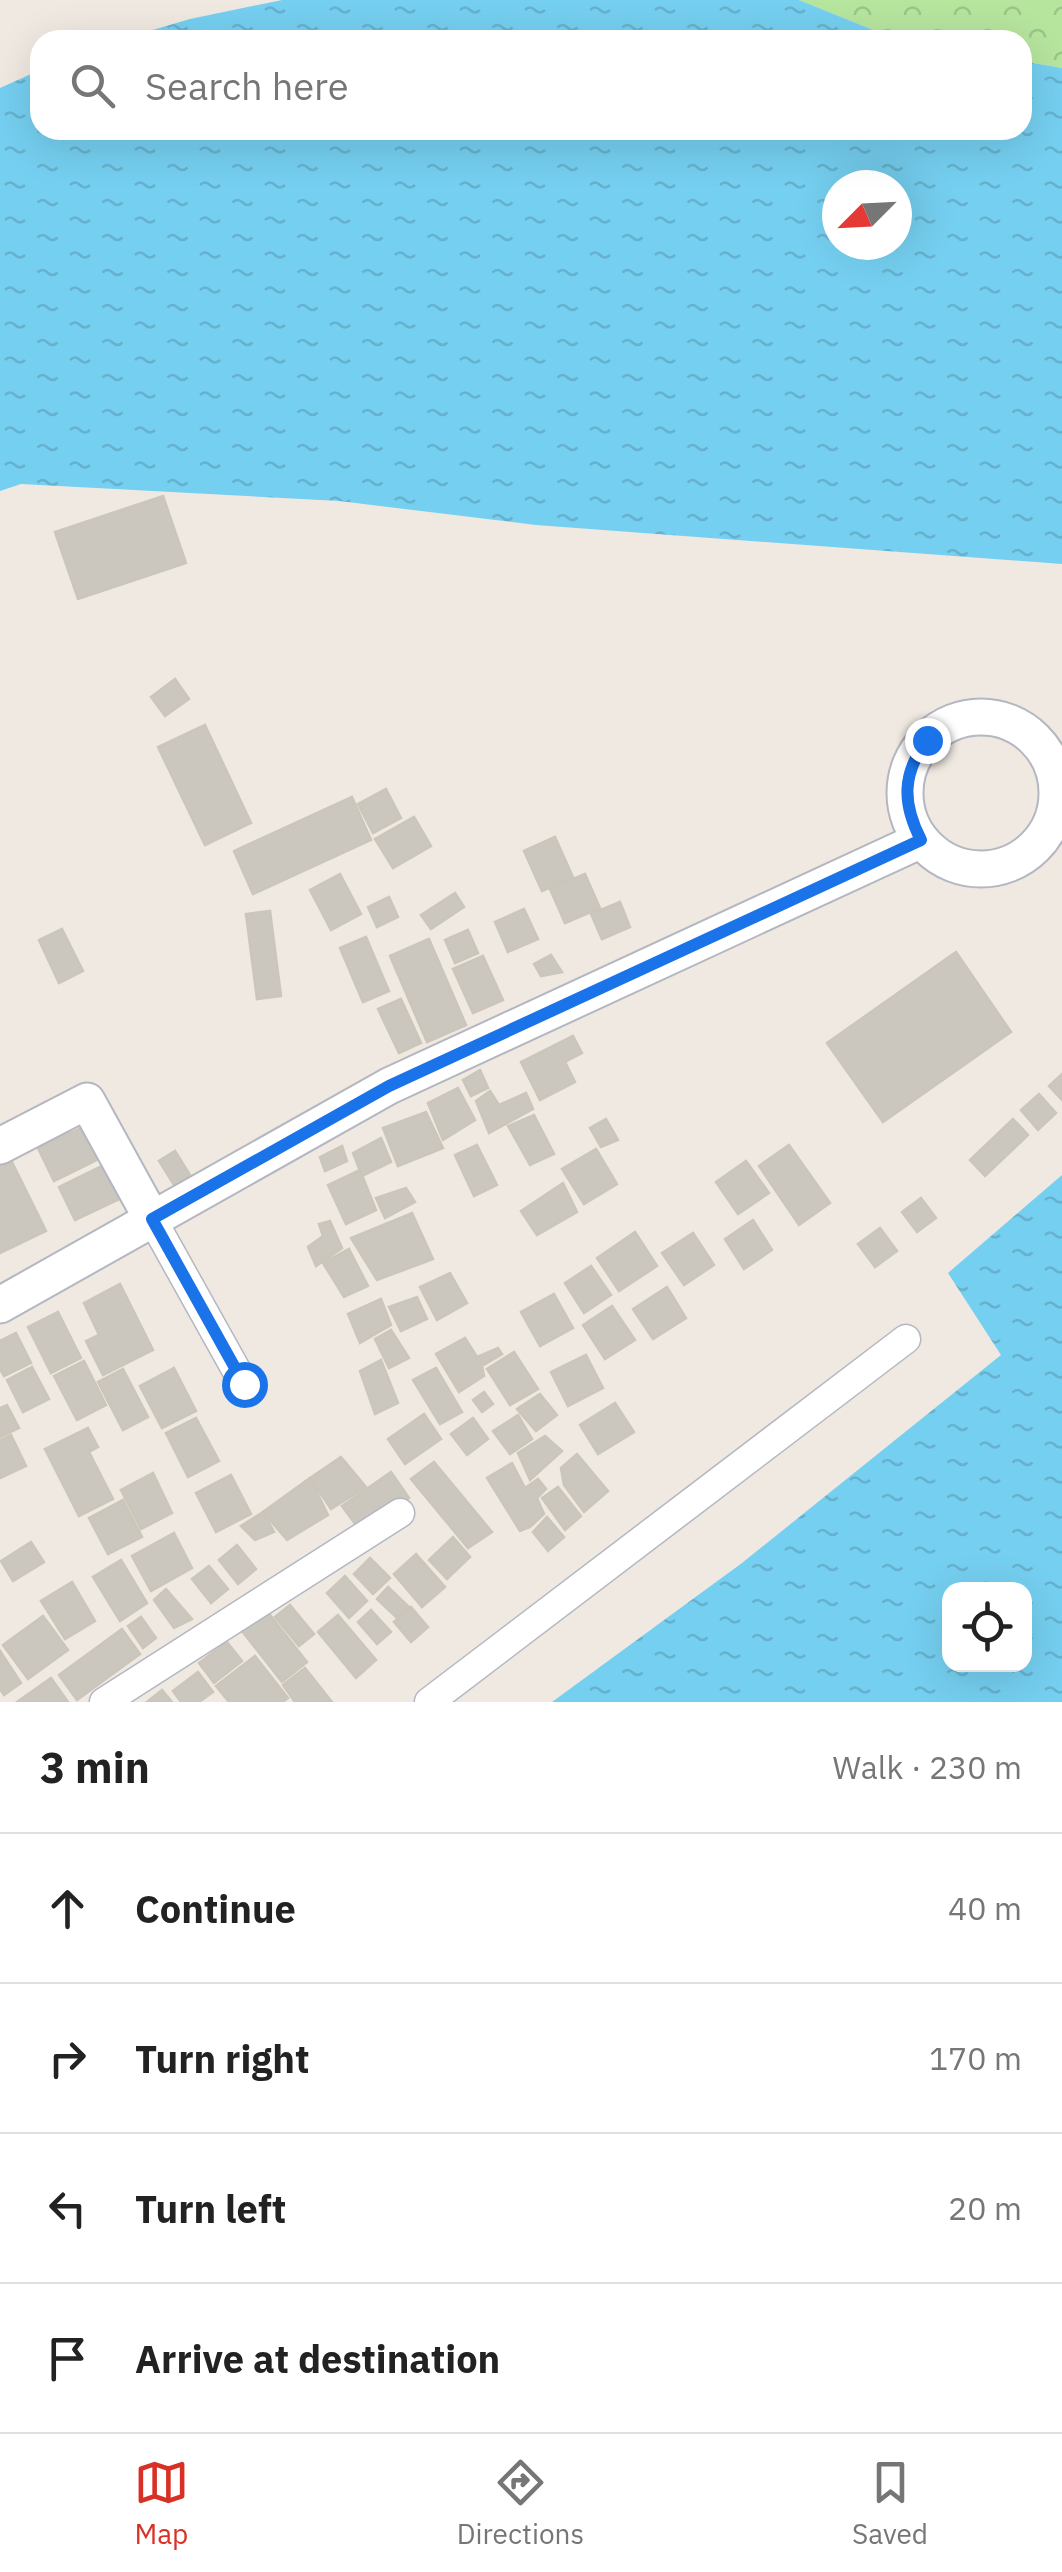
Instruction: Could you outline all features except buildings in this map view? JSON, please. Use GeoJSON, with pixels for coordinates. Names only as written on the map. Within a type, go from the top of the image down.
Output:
{"type":"FeatureCollection","features":[{"type":"Feature","properties":{"kind":"street"},"geometry":{"type":"LineString","coordinates":[[986,717],[1007,721],[1042,747],[1058,786],[1056,808],[1042,838],[1019,860],[999,868],[977,870],[937,855],[921,840],[906,800],[910,768],[927,740],[954,723],[986,717]]}},
{"type":"Feature","properties":{"kind":"street"},"geometry":{"type":"LineString","coordinates":[[0,1305],[389,1086],[921,840]]}},
{"type":"Feature","properties":{"kind":"street"},"geometry":{"type":"LineString","coordinates":[[0,1146],[87,1101],[244,1384]]}},
{"type":"Feature","properties":{"kind":"street"},"geometry":{"type":"LineString","coordinates":[[430,1702],[906,1339]]}},
{"type":"Feature","properties":{"kind":"street"},"geometry":{"type":"LineString","coordinates":[[104,1702],[400,1513]]}},
{"type":"Feature","properties":{"kind":"green space"},"geometry":{"type":"Polygon","coordinates":[[[799,0],[1062,0],[1062,68],[1032,63],[1032,30],[873,30],[799,0]]]}},
{"type":"Feature","properties":{"kind":"water"},"geometry":{"type":"Polygon","coordinates":[[[282,0],[799,0],[873,30],[153,30],[282,0]]]}},
{"type":"Feature","properties":{"kind":"water"},"geometry":{"type":"Polygon","coordinates":[[[1032,63],[1062,68],[1062,564],[536,525],[339,501],[21,484],[0,491],[0,88],[30,74],[30,140],[1032,140],[1032,63]]]}},
{"type":"Feature","properties":{"kind":"water"},"geometry":{"type":"Polygon","coordinates":[[[1062,1175],[1062,1702],[552,1702],[742,1563],[1001,1355],[948,1273],[1062,1175]]]}},
{"type":"Feature","properties":{"kind":"route"},"geometry":{"type":"LineString","coordinates":[[244,1384],[152,1219],[389,1086],[921,840],[906,800],[907,778],[914,757],[927,740]]}}]}
